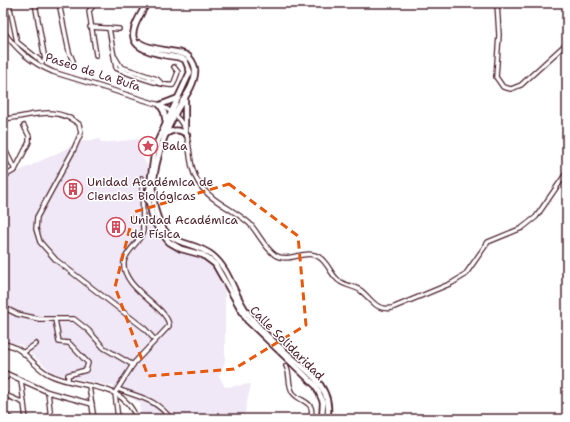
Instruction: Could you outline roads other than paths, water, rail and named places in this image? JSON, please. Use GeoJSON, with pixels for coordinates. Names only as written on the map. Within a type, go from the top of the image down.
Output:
{"type":"FeatureCollection","features":[{"type":"Feature","properties":{"kind":"main road"},"geometry":{"type":"LineString","coordinates":[[147,3],[134,26],[133,32],[135,40],[147,51],[183,58],[188,63],[190,75],[173,113]]}},
{"type":"Feature","properties":{"kind":"main road"},"geometry":{"type":"LineString","coordinates":[[135,40],[150,48],[183,53],[189,57],[193,64],[195,73],[186,95],[173,113]]}},
{"type":"Feature","properties":{"kind":"main road"},"geometry":{"type":"LineString","coordinates":[[185,128],[186,95]]}},
{"type":"Feature","properties":{"kind":"main road"},"geometry":{"type":"LineString","coordinates":[[166,123],[164,112],[160,105],[179,98]]}},
{"type":"Feature","properties":{"kind":"main road","name":"Calle Solidaridad"},"geometry":{"type":"LineString","coordinates":[[173,113],[166,123],[155,147],[149,185],[149,204],[154,223],[169,242],[181,249],[203,255],[216,264],[246,320],[316,386],[323,402],[322,419]]}},
{"type":"Feature","properties":{"kind":"main road","name":"Calle Solidaridad"},"geometry":{"type":"LineString","coordinates":[[173,113],[159,156],[153,198],[156,213],[162,227],[174,240],[203,250],[220,263],[250,317],[314,377],[322,387],[328,404],[327,419]]}},
{"type":"Feature","properties":{"kind":"main road"},"geometry":{"type":"LineString","coordinates":[[166,134],[171,131],[179,130],[187,135]]}},
{"type":"Feature","properties":{"kind":"street"},"geometry":{"type":"LineString","coordinates":[[9,3],[17,42],[42,62],[45,60],[35,3]]}},
{"type":"Feature","properties":{"kind":"street"},"geometry":{"type":"LineString","coordinates":[[59,3],[69,52],[73,61]]}},
{"type":"Feature","properties":{"kind":"street"},"geometry":{"type":"LineString","coordinates":[[95,3],[89,10],[90,26],[96,55]]}},
{"type":"Feature","properties":{"kind":"street"},"geometry":{"type":"LineString","coordinates":[[497,3],[499,43],[496,77],[503,87],[511,89],[521,85],[567,43]]}},
{"type":"Feature","properties":{"kind":"street"},"geometry":{"type":"LineString","coordinates":[[90,26],[120,29]]}},
{"type":"Feature","properties":{"kind":"street"},"geometry":{"type":"LineString","coordinates":[[109,28],[114,54],[121,67],[157,79],[161,83],[173,85],[178,72],[174,67]]}},
{"type":"Feature","properties":{"kind":"street","name":"Paseo de La Bufa"},"geometry":{"type":"LineString","coordinates":[[3,31],[17,49],[40,66],[53,72],[160,105],[173,113]]}},
{"type":"Feature","properties":{"kind":"street"},"geometry":{"type":"LineString","coordinates":[[3,119],[44,113],[56,113],[69,116],[79,124],[81,133],[73,151],[37,217],[36,229],[40,242],[56,260],[138,324],[155,340]]}},
{"type":"Feature","properties":{"kind":"street"},"geometry":{"type":"LineString","coordinates":[[173,113],[185,128],[194,171],[200,186],[206,192],[248,223],[273,253],[282,258],[310,254],[317,256],[324,261],[340,282],[358,290],[372,304],[386,309],[392,308],[460,278],[472,267],[488,242],[522,228],[536,217],[567,172]]}},
{"type":"Feature","properties":{"kind":"street"},"geometry":{"type":"LineString","coordinates":[[3,177],[15,170],[29,142],[29,136],[24,126]]}},
{"type":"Feature","properties":{"kind":"street"},"geometry":{"type":"LineString","coordinates":[[3,146],[15,170]]}},
{"type":"Feature","properties":{"kind":"street"},"geometry":{"type":"LineString","coordinates":[[118,419],[116,391],[132,365],[168,328],[169,323],[166,316],[136,288],[124,269],[126,258],[141,239],[143,231],[142,178]]}},
{"type":"Feature","properties":{"kind":"street"},"geometry":{"type":"LineString","coordinates":[[3,305],[7,310],[17,314],[44,320],[70,318],[77,320],[104,348],[132,365]]}},
{"type":"Feature","properties":{"kind":"street"},"geometry":{"type":"LineString","coordinates":[[55,319],[58,342],[69,343],[88,364],[86,370],[68,375],[68,380]]}},
{"type":"Feature","properties":{"kind":"street"},"geometry":{"type":"LineString","coordinates":[[3,344],[13,345],[24,352],[48,374],[154,402],[162,408],[171,419]]}},
{"type":"Feature","properties":{"kind":"street"},"geometry":{"type":"LineString","coordinates":[[24,352],[36,344]]}},
{"type":"Feature","properties":{"kind":"street"},"geometry":{"type":"LineString","coordinates":[[286,366],[290,376],[288,384],[294,394],[306,402],[312,409],[313,412],[310,419]]}},
{"type":"Feature","properties":{"kind":"street"},"geometry":{"type":"LineString","coordinates":[[3,372],[48,392],[92,404]]}},
{"type":"Feature","properties":{"kind":"street"},"geometry":{"type":"LineString","coordinates":[[3,380],[9,375]]}},
{"type":"Feature","properties":{"kind":"street"},"geometry":{"type":"LineString","coordinates":[[21,380],[26,419]]}},
{"type":"Feature","properties":{"kind":"street"},"geometry":{"type":"LineString","coordinates":[[89,386],[94,419]]}},
{"type":"Feature","properties":{"kind":"street"},"geometry":{"type":"LineString","coordinates":[[116,391],[129,404],[138,419]]}},
{"type":"Feature","properties":{"kind":"street"},"geometry":{"type":"LineString","coordinates":[[48,392],[51,419]]}},
{"type":"Feature","properties":{"kind":"street"},"geometry":{"type":"LineString","coordinates":[[3,394],[24,403]]}},
{"type":"Feature","properties":{"kind":"street"},"geometry":{"type":"LineString","coordinates":[[3,415],[13,419]]}},
{"type":"Feature","properties":{"kind":"place","name":"Bala"},"geometry":{"type":"Point","coordinates":[148,146]}},
{"type":"Feature","properties":{"kind":"place","name":"Unidad Académica de Ciencias Biológicas"},"geometry":{"type":"Point","coordinates":[73,189]}},
{"type":"Feature","properties":{"kind":"place","name":"Unidad Académica de Física"},"geometry":{"type":"Point","coordinates":[116,227]}}]}
